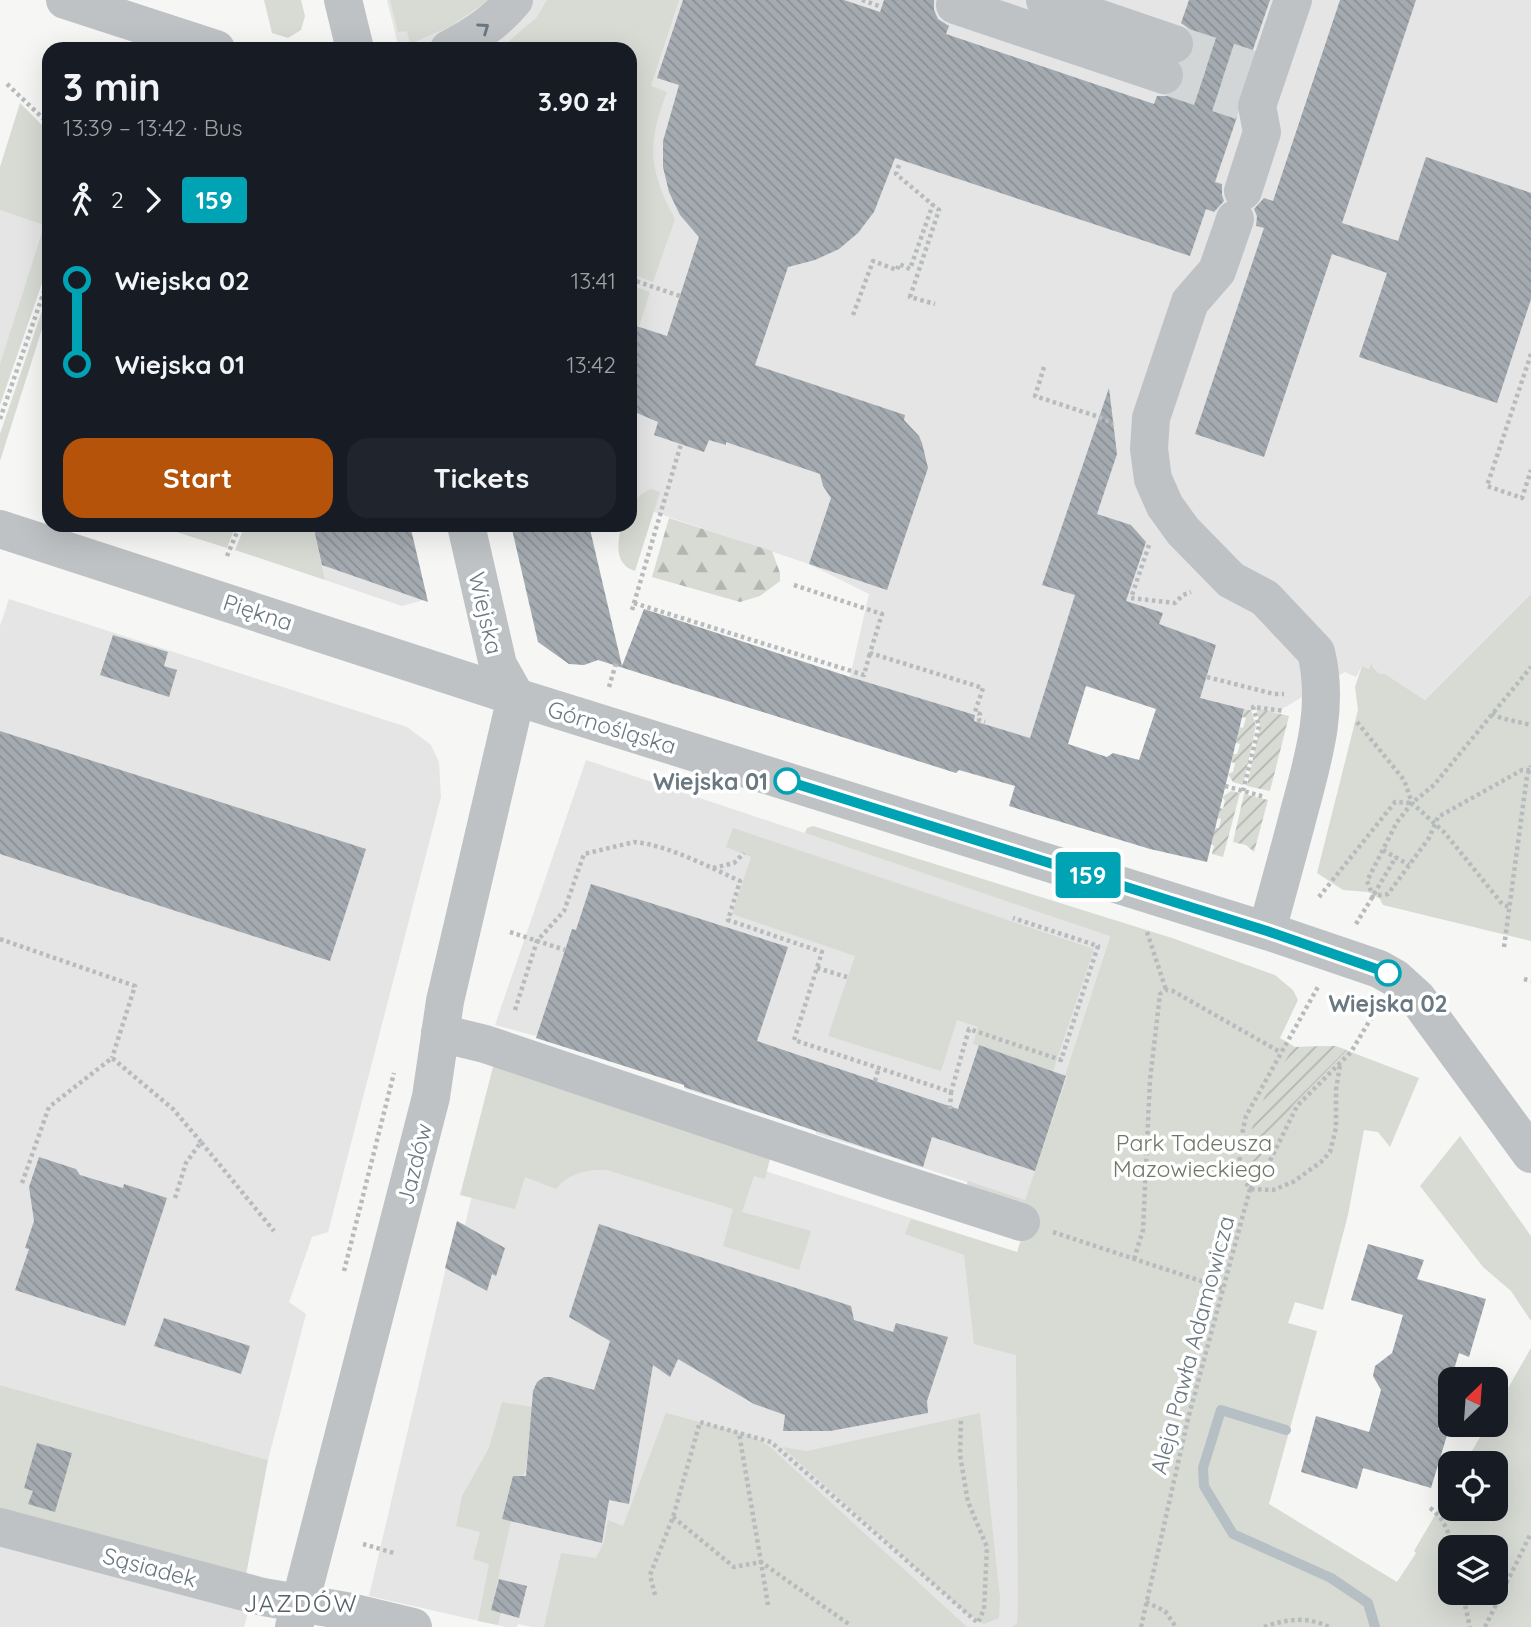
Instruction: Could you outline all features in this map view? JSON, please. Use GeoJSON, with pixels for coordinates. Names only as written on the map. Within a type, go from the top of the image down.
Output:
{"type":"FeatureCollection","features":[{"type":"Feature","properties":{"kind":"street"},"geometry":{"type":"LineString","coordinates":[[65,0],[194,42]]}},
{"type":"Feature","properties":{"kind":"street"},"geometry":{"type":"LineString","coordinates":[[343,0],[353,42]]}},
{"type":"Feature","properties":{"kind":"street"},"geometry":{"type":"LineString","coordinates":[[462,42],[500,17],[514,0]]}},
{"type":"Feature","properties":{"kind":"street"},"geometry":{"type":"LineString","coordinates":[[955,5],[1169,59],[1045,0]]}},
{"type":"Feature","properties":{"kind":"street"},"geometry":{"type":"LineString","coordinates":[[1267,931],[1314,755],[1321,704],[1316,652],[1265,598],[1231,580],[1183,531],[1165,506],[1153,479],[1149,449],[1151,418],[1190,302],[1217,271],[1239,205],[1262,132],[1255,88],[1293,0]]}},
{"type":"Feature","properties":{"kind":"street","name":"Piękna"},"geometry":{"type":"LineString","coordinates":[[0,529],[516,697]]}},
{"type":"Feature","properties":{"kind":"street","name":"Wiejska"},"geometry":{"type":"LineString","coordinates":[[468,532],[498,665],[516,697]]}},
{"type":"Feature","properties":{"kind":"street","name":"Górnośląska"},"geometry":{"type":"LineString","coordinates":[[516,697],[1267,931],[1388,973],[1417,998],[1531,1154]]}},
{"type":"Feature","properties":{"kind":"street","name":"Jazdów"},"geometry":{"type":"LineString","coordinates":[[297,1615],[425,1120],[445,1001],[516,697]]}},
{"type":"Feature","properties":{"kind":"street"},"geometry":{"type":"LineString","coordinates":[[440,1033],[485,1044],[1021,1222]]}},
{"type":"Feature","properties":{"kind":"street","name":"Sąsiadek"},"geometry":{"type":"LineString","coordinates":[[0,1527],[262,1597],[297,1615],[413,1627]]}},
{"type":"Feature","properties":{"kind":"path"},"geometry":{"type":"LineString","coordinates":[[862,0],[882,7]]}},
{"type":"Feature","properties":{"kind":"path"},"geometry":{"type":"LineString","coordinates":[[7,84],[42,117]]}},
{"type":"Feature","properties":{"kind":"path"},"geometry":{"type":"LineString","coordinates":[[899,164],[896,174],[939,210],[910,297],[934,304]]}},
{"type":"Feature","properties":{"kind":"path"},"geometry":{"type":"LineString","coordinates":[[853,315],[873,261],[897,270],[899,264],[911,269],[933,204]]}},
{"type":"Feature","properties":{"kind":"path"},"geometry":{"type":"LineString","coordinates":[[637,281],[680,296]]}},
{"type":"Feature","properties":{"kind":"path"},"geometry":{"type":"LineString","coordinates":[[0,419],[42,297]]}},
{"type":"Feature","properties":{"kind":"path"},"geometry":{"type":"LineString","coordinates":[[1531,354],[1487,486],[1522,498],[1531,470]]}},
{"type":"Feature","properties":{"kind":"path"},"geometry":{"type":"LineString","coordinates":[[632,610],[681,444]]}},
{"type":"Feature","properties":{"kind":"path"},"geometry":{"type":"LineString","coordinates":[[227,556],[237,532]]}},
{"type":"Feature","properties":{"kind":"path"},"geometry":{"type":"LineString","coordinates":[[634,603],[864,675],[882,614],[794,585]]}},
{"type":"Feature","properties":{"kind":"path"},"geometry":{"type":"LineString","coordinates":[[870,653],[983,688],[975,712],[980,714],[979,720],[985,722]]}},
{"type":"Feature","properties":{"kind":"path"},"geometry":{"type":"LineString","coordinates":[[609,687],[617,660]]}},
{"type":"Feature","properties":{"kind":"path"},"geometry":{"type":"LineString","coordinates":[[1373,896],[1367,881],[1397,822],[1412,803],[1434,785],[1531,667]]}},
{"type":"Feature","properties":{"kind":"path"},"geometry":{"type":"LineString","coordinates":[[1207,677],[1274,694]]}},
{"type":"Feature","properties":{"kind":"path"},"geometry":{"type":"LineString","coordinates":[[1243,791],[1259,726],[1253,707],[1296,712]]}},
{"type":"Feature","properties":{"kind":"path"},"geometry":{"type":"LineString","coordinates":[[1492,713],[1501,718],[1531,725]]}},
{"type":"Feature","properties":{"kind":"path"},"geometry":{"type":"LineString","coordinates":[[1351,716],[1404,780],[1412,803],[1445,834],[1503,905],[1511,907]]}},
{"type":"Feature","properties":{"kind":"path"},"geometry":{"type":"LineString","coordinates":[[1369,902],[1373,896],[1388,894],[1429,838],[1438,817],[1530,768]]}},
{"type":"Feature","properties":{"kind":"path"},"geometry":{"type":"LineString","coordinates":[[1504,947],[1530,768]]}},
{"type":"Feature","properties":{"kind":"path"},"geometry":{"type":"LineString","coordinates":[[1225,786],[1274,799]]}},
{"type":"Feature","properties":{"kind":"path"},"geometry":{"type":"LineString","coordinates":[[1319,897],[1395,802],[1412,803]]}},
{"type":"Feature","properties":{"kind":"path"},"geometry":{"type":"LineString","coordinates":[[515,1010],[537,941],[564,911],[584,854],[641,842],[740,881],[728,919],[822,951],[794,1040],[951,1092]]}},
{"type":"Feature","properties":{"kind":"path"},"geometry":{"type":"LineString","coordinates":[[1383,850],[1409,864]]}},
{"type":"Feature","properties":{"kind":"path"},"geometry":{"type":"LineString","coordinates":[[712,868],[733,863],[744,853]]}},
{"type":"Feature","properties":{"kind":"path"},"geometry":{"type":"LineString","coordinates":[[1362,913],[1396,857]]}},
{"type":"Feature","properties":{"kind":"path"},"geometry":{"type":"LineString","coordinates":[[950,1109],[951,1092],[969,1029],[1061,1060],[1098,946],[1013,918]]}},
{"type":"Feature","properties":{"kind":"path"},"geometry":{"type":"LineString","coordinates":[[510,932],[565,950]]}},
{"type":"Feature","properties":{"kind":"path"},"geometry":{"type":"LineString","coordinates":[[0,939],[135,986],[112,1058],[49,1107],[22,1183]]}},
{"type":"Feature","properties":{"kind":"path"},"geometry":{"type":"LineString","coordinates":[[1150,939],[1166,990]]}},
{"type":"Feature","properties":{"kind":"path"},"geometry":{"type":"LineString","coordinates":[[817,968],[848,976]]}},
{"type":"Feature","properties":{"kind":"path"},"geometry":{"type":"LineString","coordinates":[[1524,979],[1531,981]]}},
{"type":"Feature","properties":{"kind":"path"},"geometry":{"type":"LineString","coordinates":[[1134,1259],[1143,1230],[1146,1123],[1160,994],[1171,990],[1280,1052]]}},
{"type":"Feature","properties":{"kind":"path"},"geometry":{"type":"LineString","coordinates":[[1250,1189],[1263,1175],[1297,1106],[1352,1052],[1373,1015]]}},
{"type":"Feature","properties":{"kind":"path","name":"Aleja Pawła Adamowicza"},"geometry":{"type":"LineString","coordinates":[[1141,1627],[1188,1419],[1250,1189],[1239,1171],[1243,1127],[1251,1104],[1286,1042]]}},
{"type":"Feature","properties":{"kind":"path"},"geometry":{"type":"LineString","coordinates":[[112,1058],[173,1109],[274,1231]]}},
{"type":"Feature","properties":{"kind":"path"},"geometry":{"type":"LineString","coordinates":[[1250,1189],[1273,1190],[1293,1182],[1330,1152],[1336,1128],[1336,1090],[1340,1063]]}},
{"type":"Feature","properties":{"kind":"path"},"geometry":{"type":"LineString","coordinates":[[875,1082],[880,1068]]}},
{"type":"Feature","properties":{"kind":"path"},"geometry":{"type":"LineString","coordinates":[[344,1274],[394,1072]]}},
{"type":"Feature","properties":{"kind":"path"},"geometry":{"type":"LineString","coordinates":[[174,1198],[186,1163],[201,1142]]}},
{"type":"Feature","properties":{"kind":"path"},"geometry":{"type":"LineString","coordinates":[[1021,1222],[1222,1288]]}},
{"type":"Feature","properties":{"kind":"path"},"geometry":{"type":"LineString","coordinates":[[655,1595],[650,1575],[673,1517],[700,1422],[771,1442],[978,1623],[984,1609],[987,1547],[968,1502],[960,1455],[961,1418]]}},
{"type":"Feature","properties":{"kind":"path"},"geometry":{"type":"LineString","coordinates":[[739,1433],[768,1605]]}},
{"type":"Feature","properties":{"kind":"path"},"geometry":{"type":"LineString","coordinates":[[1430,1508],[1450,1535]]}},
{"type":"Feature","properties":{"kind":"path"},"geometry":{"type":"LineString","coordinates":[[673,1517],[734,1567],[761,1562],[850,1625]]}},
{"type":"Feature","properties":{"kind":"path"},"geometry":{"type":"LineString","coordinates":[[1485,1627],[1531,1533]]}},
{"type":"Feature","properties":{"kind":"path"},"geometry":{"type":"LineString","coordinates":[[363,1544],[394,1553]]}},
{"type":"Feature","properties":{"kind":"path"},"geometry":{"type":"LineString","coordinates":[[1146,1602],[1165,1611],[1176,1627]]}},
{"type":"Feature","properties":{"kind":"path"},"geometry":{"type":"LineString","coordinates":[[1465,1605],[1470,1627]]}},
{"type":"Feature","properties":{"kind":"path"},"geometry":{"type":"LineString","coordinates":[[1264,1627],[1301,1619],[1329,1627]]}},
{"type":"Feature","properties":{"kind":"shaded area"},"geometry":{"type":"Polygon","coordinates":[[[387,0],[1531,0],[1531,594],[1425,700],[1385,674],[1377,673],[1374,666],[1369,669],[1362,666],[1356,677],[1345,672],[1282,709],[1281,713],[1244,709],[1200,698],[1058,649],[1030,738],[974,721],[975,715],[850,677],[869,594],[809,564],[637,506],[637,42],[397,42],[387,0]]]}},
{"type":"Feature","properties":{"kind":"shaded area"},"geometry":{"type":"Polygon","coordinates":[[[0,210],[42,223],[42,230],[0,365],[0,210]]]}},
{"type":"Feature","properties":{"kind":"shaded area"},"geometry":{"type":"Polygon","coordinates":[[[315,532],[412,532],[427,599],[402,606],[325,580],[315,532]]]}},
{"type":"Feature","properties":{"kind":"shaded area"},"geometry":{"type":"Polygon","coordinates":[[[9,599],[407,727],[431,745],[439,762],[441,797],[328,1232],[312,1237],[289,1302],[306,1314],[268,1460],[0,1385],[0,626],[9,599]]]}},
{"type":"Feature","properties":{"kind":"shaded area"},"geometry":{"type":"Polygon","coordinates":[[[586,760],[1110,935],[1065,1075],[1067,1078],[1025,1201],[866,1149],[864,1151],[863,1148],[816,1134],[816,1130],[685,1089],[684,1085],[586,1053],[584,1055],[536,1036],[495,1025],[586,760]]]}},
{"type":"Feature","properties":{"kind":"shaded area"},"geometry":{"type":"Polygon","coordinates":[[[498,1085],[1150,1295],[1063,1627],[532,1627],[518,1624],[517,1627],[506,1627],[369,1596],[457,1221],[465,1225],[498,1085]]]}},
{"type":"Feature","properties":{"kind":"shaded area"},"geometry":{"type":"Polygon","coordinates":[[[0,1543],[249,1609],[244,1627],[0,1627],[0,1543]]]}},
{"type":"Feature","properties":{"kind":"green space"},"geometry":{"type":"Polygon","coordinates":[[[264,0],[301,0],[305,16],[301,30],[288,38],[272,33],[264,0]]]}},
{"type":"Feature","properties":{"kind":"green space"},"geometry":{"type":"Polygon","coordinates":[[[390,0],[489,0],[449,27],[415,42],[410,42],[407,31],[398,32],[390,0]]]}},
{"type":"Feature","properties":{"kind":"green space"},"geometry":{"type":"Polygon","coordinates":[[[547,0],[679,0],[651,86],[667,92],[656,127],[653,156],[655,171],[675,219],[653,282],[637,276],[637,42],[508,42],[537,17],[547,0]]]}},
{"type":"Feature","properties":{"kind":"green space"},"geometry":{"type":"Polygon","coordinates":[[[20,103],[42,125],[42,224],[0,210],[0,167],[20,103]]]}},
{"type":"Feature","properties":{"kind":"green space"},"geometry":{"type":"Polygon","coordinates":[[[42,231],[42,283],[0,405],[0,364],[42,231]]]}},
{"type":"Feature","properties":{"kind":"green space"},"geometry":{"type":"Polygon","coordinates":[[[637,287],[650,292],[639,327],[637,326],[637,287]]]}},
{"type":"Feature","properties":{"kind":"green space"},"geometry":{"type":"Polygon","coordinates":[[[42,311],[42,329],[0,461],[0,434],[42,311]]]}},
{"type":"Feature","properties":{"kind":"green space"},"geometry":{"type":"Polygon","coordinates":[[[651,489],[660,492],[635,571],[623,564],[618,545],[620,532],[637,532],[637,498],[651,489]]]}},
{"type":"Feature","properties":{"kind":"green space"},"geometry":{"type":"Polygon","coordinates":[[[669,518],[772,551],[780,581],[760,596],[740,602],[652,577],[669,518]]]}},
{"type":"Feature","properties":{"kind":"green space"},"geometry":{"type":"Polygon","coordinates":[[[176,532],[233,532],[227,548],[176,532]]]}},
{"type":"Feature","properties":{"kind":"green space"},"geometry":{"type":"Polygon","coordinates":[[[242,532],[315,532],[325,580],[235,550],[242,532]]]}},
{"type":"Feature","properties":{"kind":"green space"},"geometry":{"type":"Polygon","coordinates":[[[1531,594],[1531,941],[1383,905],[1380,899],[1368,892],[1343,890],[1317,873],[1358,710],[1355,687],[1362,666],[1369,669],[1371,664],[1378,673],[1385,674],[1425,700],[1531,594]]]}},
{"type":"Feature","properties":{"kind":"green space"},"geometry":{"type":"Polygon","coordinates":[[[1244,709],[1251,710],[1256,726],[1243,785],[1233,782],[1228,774],[1233,772],[1233,754],[1237,754],[1240,744],[1236,743],[1239,727],[1243,728],[1246,718],[1242,717],[1244,709]]]}},
{"type":"Feature","properties":{"kind":"green space"},"geometry":{"type":"Polygon","coordinates":[[[1257,710],[1289,716],[1270,791],[1247,786],[1260,727],[1257,710]]]}},
{"type":"Feature","properties":{"kind":"green space"},"geometry":{"type":"Polygon","coordinates":[[[1231,791],[1240,793],[1223,857],[1212,854],[1214,846],[1211,844],[1215,828],[1219,828],[1221,819],[1217,818],[1225,800],[1222,797],[1231,791]]]}},
{"type":"Feature","properties":{"kind":"green space"},"geometry":{"type":"Polygon","coordinates":[[[1244,794],[1268,800],[1254,852],[1246,845],[1233,842],[1244,794]]]}},
{"type":"Feature","properties":{"kind":"green space","name":"Park Tadeusza Mazowieckiego"},"geometry":{"type":"Polygon","coordinates":[[[813,826],[1172,938],[1275,975],[1293,990],[1298,1000],[1280,1038],[1295,1047],[1335,1046],[1419,1078],[1390,1147],[1378,1132],[1364,1130],[1348,1215],[1323,1310],[1295,1302],[1288,1323],[1317,1331],[1269,1504],[1397,1582],[1416,1553],[1414,1551],[1438,1510],[1438,1521],[1508,1521],[1508,1451],[1472,1451],[1480,1437],[1508,1437],[1508,1388],[1531,1348],[1531,1627],[1013,1627],[1017,1623],[1018,1605],[1016,1355],[974,1344],[964,1255],[905,1234],[911,1219],[1017,1252],[1022,1236],[965,1190],[968,1181],[1025,1200],[1067,1077],[1065,1075],[1110,936],[805,833],[807,828],[813,826]]]}},
{"type":"Feature","properties":{"kind":"green space"},"geometry":{"type":"Polygon","coordinates":[[[733,828],[1094,949],[1053,1071],[973,1044],[978,1027],[957,1020],[941,1071],[828,1036],[855,956],[732,914],[751,857],[726,847],[733,828]]]}},
{"type":"Feature","properties":{"kind":"green space"},"geometry":{"type":"Polygon","coordinates":[[[1335,1046],[1347,1050],[1293,1105],[1251,1171],[1248,1170],[1250,1137],[1254,1122],[1266,1094],[1291,1051],[1295,1047],[1335,1046]]]}},
{"type":"Feature","properties":{"kind":"green space"},"geometry":{"type":"Polygon","coordinates":[[[494,1063],[771,1155],[765,1179],[754,1176],[742,1212],[811,1231],[799,1270],[723,1246],[733,1209],[607,1170],[579,1173],[556,1189],[525,1177],[515,1209],[460,1195],[494,1063]]]}},
{"type":"Feature","properties":{"kind":"green space"},"geometry":{"type":"Polygon","coordinates":[[[1460,1136],[1531,1236],[1531,1321],[1511,1291],[1483,1267],[1420,1186],[1460,1136]]]}},
{"type":"Feature","properties":{"kind":"green space"},"geometry":{"type":"Polygon","coordinates":[[[0,1385],[268,1460],[245,1580],[0,1513],[0,1385]]]}},
{"type":"Feature","properties":{"kind":"green space"},"geometry":{"type":"Polygon","coordinates":[[[502,1402],[532,1407],[526,1470],[523,1475],[513,1477],[503,1518],[511,1521],[491,1610],[501,1613],[498,1625],[478,1621],[489,1564],[473,1559],[480,1532],[456,1526],[462,1496],[489,1448],[502,1402]]]}},
{"type":"Feature","properties":{"kind":"green space"},"geometry":{"type":"Polygon","coordinates":[[[666,1413],[749,1435],[769,1446],[967,1627],[544,1627],[561,1553],[596,1558],[604,1542],[608,1520],[623,1526],[666,1413]]]}},
{"type":"Feature","properties":{"kind":"green space"},"geometry":{"type":"Polygon","coordinates":[[[980,1413],[1000,1598],[999,1618],[984,1624],[967,1614],[782,1447],[807,1451],[980,1413]]]}},
{"type":"Feature","properties":{"kind":"building"},"geometry":{"type":"Polygon","coordinates":[[[683,0],[844,0],[880,12],[884,0],[934,0],[938,19],[949,26],[946,34],[1154,104],[1157,96],[1178,92],[1185,81],[1182,64],[1189,60],[1194,52],[1196,40],[1191,30],[1181,23],[1189,0],[1270,0],[1236,99],[1237,117],[1215,182],[1222,184],[1224,201],[1214,212],[1206,209],[1190,256],[895,158],[874,212],[858,233],[839,249],[815,260],[788,267],[755,365],[905,415],[904,420],[922,443],[928,468],[887,590],[809,564],[831,498],[823,486],[820,474],[726,442],[726,445],[709,440],[704,452],[654,435],[658,422],[637,413],[637,326],[667,336],[699,237],[680,215],[669,192],[663,167],[663,141],[679,85],[657,78],[683,0]]]}},
{"type":"Feature","properties":{"kind":"building"},"geometry":{"type":"Polygon","coordinates":[[[1340,0],[1416,0],[1342,223],[1398,241],[1426,157],[1531,193],[1531,299],[1497,403],[1359,357],[1387,273],[1332,254],[1264,457],[1195,434],[1264,228],[1256,226],[1257,216],[1254,209],[1264,198],[1273,201],[1340,0]]]}},
{"type":"Feature","properties":{"kind":"building"},"geometry":{"type":"Polygon","coordinates":[[[1109,388],[1117,454],[1097,514],[1131,525],[1146,542],[1126,601],[1163,613],[1159,624],[1216,645],[1200,698],[1244,709],[1207,862],[1150,849],[1009,806],[1015,786],[959,770],[956,773],[598,660],[584,665],[569,664],[538,642],[513,532],[591,532],[622,666],[644,609],[975,715],[974,721],[1030,738],[1075,595],[1042,585],[1109,388]],[[1086,686],[1068,744],[1107,757],[1113,753],[1139,760],[1156,709],[1086,686]]]}},
{"type":"Feature","properties":{"kind":"building"},"geometry":{"type":"Polygon","coordinates":[[[315,532],[412,532],[428,602],[322,565],[315,532]]]}},
{"type":"Feature","properties":{"kind":"building"},"geometry":{"type":"Polygon","coordinates":[[[113,635],[168,652],[164,666],[177,670],[169,697],[100,675],[113,635]]]}},
{"type":"Feature","properties":{"kind":"building"},"geometry":{"type":"Polygon","coordinates":[[[0,731],[366,849],[330,961],[0,854],[0,731]]]}},
{"type":"Feature","properties":{"kind":"building"},"geometry":{"type":"Polygon","coordinates":[[[591,884],[788,947],[757,1041],[958,1109],[979,1045],[1066,1076],[1035,1171],[932,1137],[923,1167],[684,1085],[536,1038],[572,929],[576,930],[591,884]]]}},
{"type":"Feature","properties":{"kind":"building"},"geometry":{"type":"Polygon","coordinates":[[[39,1157],[76,1169],[80,1175],[123,1188],[124,1184],[167,1198],[125,1326],[15,1290],[29,1249],[25,1248],[34,1221],[29,1187],[39,1157]]]}},
{"type":"Feature","properties":{"kind":"building"},"geometry":{"type":"Polygon","coordinates":[[[457,1221],[505,1248],[496,1276],[492,1274],[487,1291],[445,1268],[457,1221]]]}},
{"type":"Feature","properties":{"kind":"building"},"geometry":{"type":"Polygon","coordinates":[[[599,1224],[851,1306],[854,1320],[893,1332],[896,1323],[948,1337],[927,1401],[928,1413],[830,1431],[783,1431],[785,1415],[754,1404],[678,1359],[670,1377],[653,1365],[629,1504],[609,1500],[602,1543],[502,1519],[513,1476],[526,1476],[533,1391],[537,1382],[544,1377],[551,1377],[594,1390],[610,1341],[569,1317],[599,1224]]]}},
{"type":"Feature","properties":{"kind":"building"},"geometry":{"type":"Polygon","coordinates":[[[1368,1244],[1424,1260],[1417,1279],[1486,1299],[1469,1357],[1459,1353],[1455,1367],[1438,1367],[1438,1437],[1446,1437],[1442,1451],[1438,1451],[1438,1465],[1431,1488],[1363,1468],[1357,1489],[1301,1472],[1316,1416],[1369,1432],[1381,1390],[1373,1376],[1375,1366],[1392,1353],[1403,1315],[1351,1300],[1368,1244]]]}},
{"type":"Feature","properties":{"kind":"building"},"geometry":{"type":"Polygon","coordinates":[[[164,1318],[250,1346],[241,1374],[154,1346],[164,1318]]]}},
{"type":"Feature","properties":{"kind":"building"},"geometry":{"type":"Polygon","coordinates":[[[37,1443],[72,1453],[55,1512],[28,1504],[33,1491],[24,1488],[37,1443]]]}},
{"type":"Feature","properties":{"kind":"building"},"geometry":{"type":"Polygon","coordinates":[[[499,1579],[527,1586],[519,1618],[491,1610],[499,1579]]]}},
{"type":"Feature","properties":{"kind":"waterway"},"geometry":{"type":"LineString","coordinates":[[1286,1430],[1221,1410],[1203,1468],[1204,1486],[1233,1534],[1331,1578],[1368,1603],[1375,1627]]}},
{"type":"Feature","properties":{"kind":"tunnel"},"geometry":{"type":"LineString","coordinates":[[1174,44],[1253,70]]}},
{"type":"Feature","properties":{"kind":"tunnel"},"geometry":{"type":"LineString","coordinates":[[1164,75],[1242,101]]}},
{"type":"Feature","properties":{"kind":"bus line","name":"159"},"geometry":{"type":"LineString","coordinates":[[787,781],[1267,931],[1388,973]]}},
{"type":"Feature","properties":{"kind":"place","name":"Wiejska 01"},"geometry":{"type":"Point","coordinates":[787,781]}},
{"type":"Feature","properties":{"kind":"place","name":"Wiejska 02"},"geometry":{"type":"Point","coordinates":[1388,973]}},
{"type":"Feature","properties":{"kind":"district","name":"JAZDÓW"},"geometry":{"type":"Point","coordinates":[301,1603]}}]}
